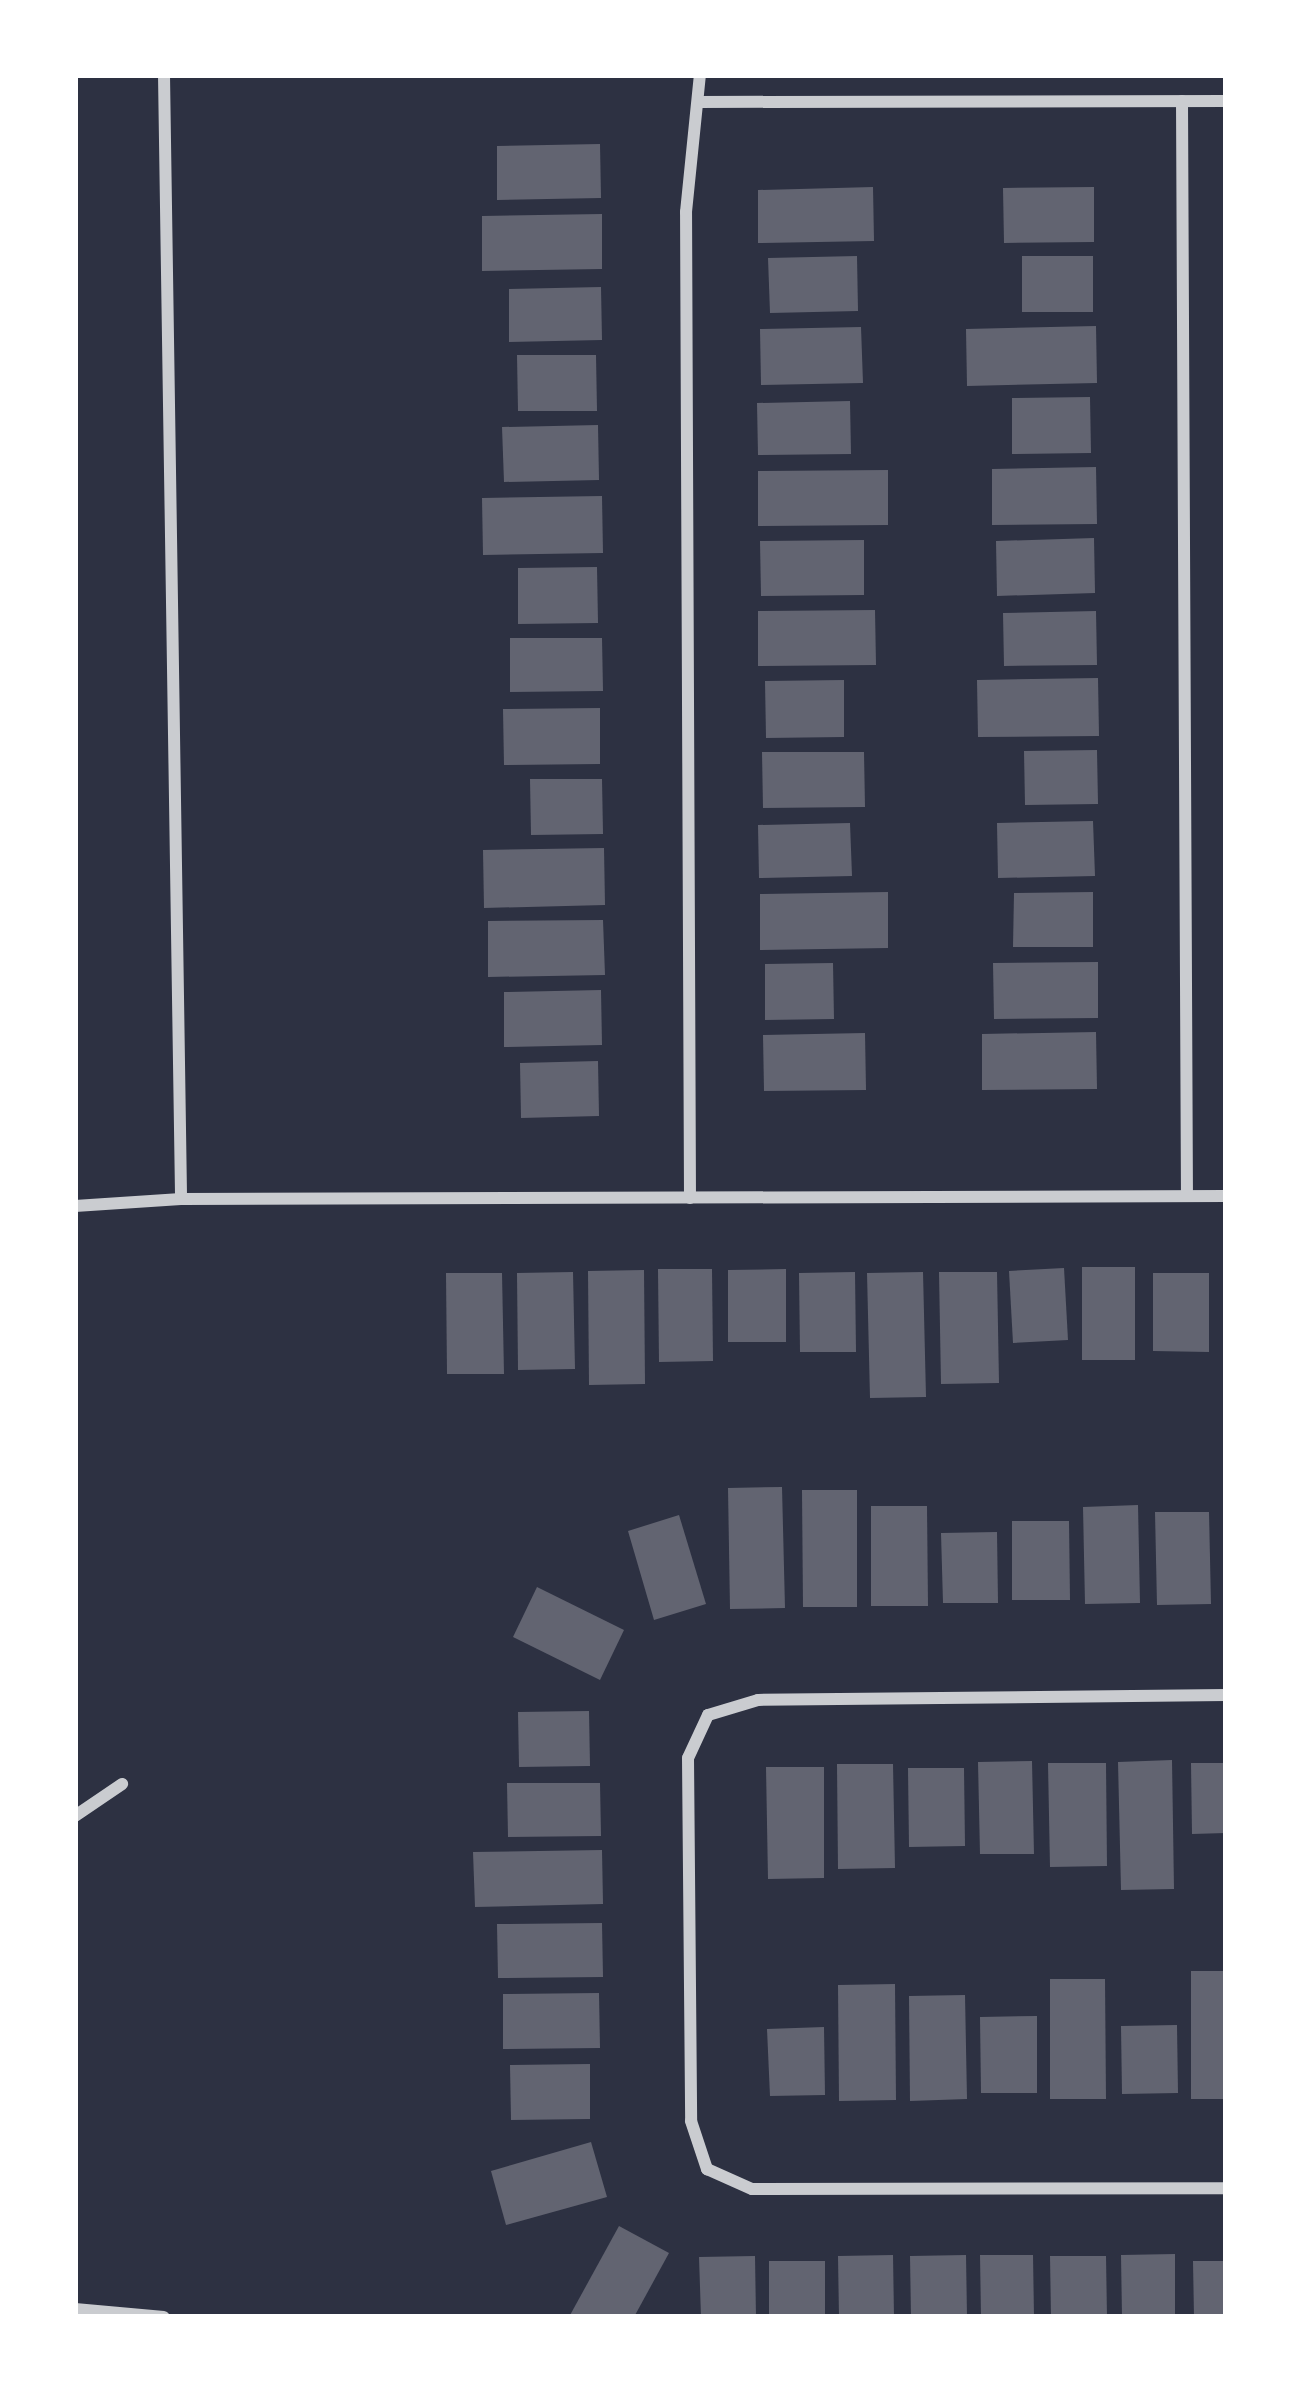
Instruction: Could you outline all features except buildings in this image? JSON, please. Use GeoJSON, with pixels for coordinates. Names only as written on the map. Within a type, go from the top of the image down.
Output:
{"type":"FeatureCollection","features":[{"type":"Feature","properties":{"kind":"street"},"geometry":{"type":"LineString","coordinates":[[164,75],[181,1199]]}},
{"type":"Feature","properties":{"kind":"street"},"geometry":{"type":"LineString","coordinates":[[690,1198],[686,212],[700,75]]}},
{"type":"Feature","properties":{"kind":"street"},"geometry":{"type":"LineString","coordinates":[[1183,101],[1187,1196]]}},
{"type":"Feature","properties":{"kind":"street"},"geometry":{"type":"LineString","coordinates":[[698,102],[1226,101]]}},
{"type":"Feature","properties":{"kind":"street"},"geometry":{"type":"LineString","coordinates":[[75,1206],[181,1199],[1226,1196]]}},
{"type":"Feature","properties":{"kind":"street"},"geometry":{"type":"LineString","coordinates":[[1226,1696],[758,1700],[708,1715],[688,1758],[692,2121],[707,2169],[752,2189],[1226,2188]]}},
{"type":"Feature","properties":{"kind":"street"},"geometry":{"type":"LineString","coordinates":[[75,1816],[122,1784]]}},
{"type":"Feature","properties":{"kind":"street"},"geometry":{"type":"LineString","coordinates":[[75,2309],[164,2317]]}}]}
